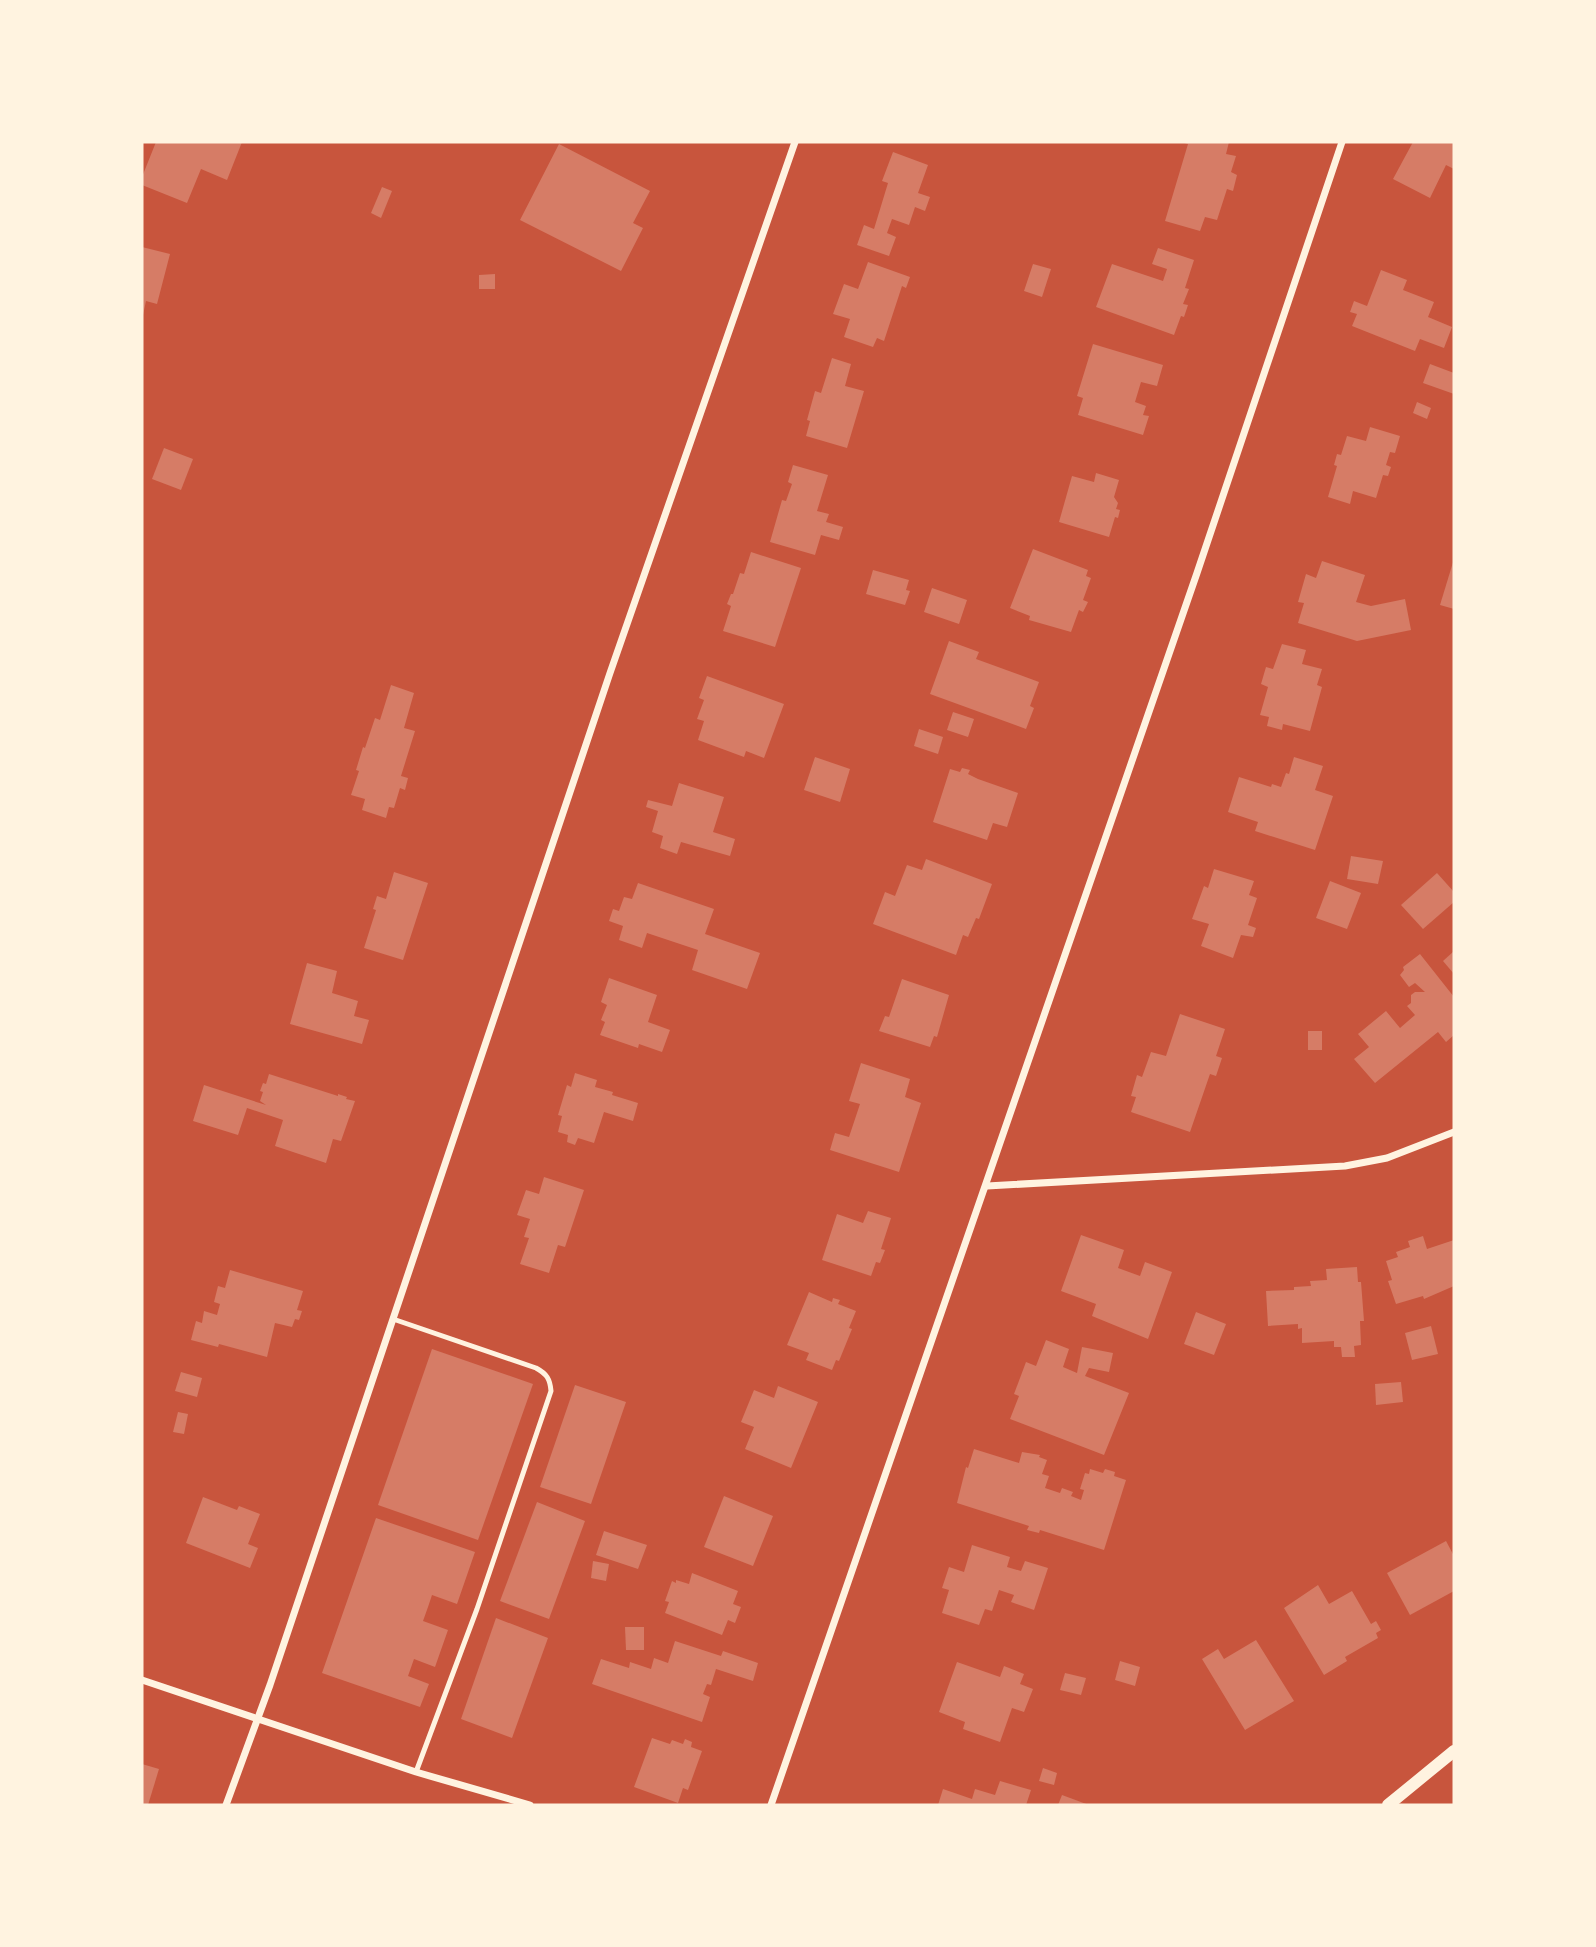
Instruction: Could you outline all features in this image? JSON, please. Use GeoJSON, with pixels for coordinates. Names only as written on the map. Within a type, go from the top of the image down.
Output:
{"type":"FeatureCollection","features":[{"type":"Feature","properties":{"kind":"street"},"geometry":{"type":"LineString","coordinates":[[226,1805],[610,673],[795,142]]}},
{"type":"Feature","properties":{"kind":"street"},"geometry":{"type":"LineString","coordinates":[[771,1805],[986,1186],[1342,142]]}},
{"type":"Feature","properties":{"kind":"street"},"geometry":{"type":"LineString","coordinates":[[986,1186],[1345,1166],[1387,1158],[1454,1132]]}},
{"type":"Feature","properties":{"kind":"street"},"geometry":{"type":"LineString","coordinates":[[142,1680],[416,1772],[530,1805]]}},
{"type":"Feature","properties":{"kind":"street"},"geometry":{"type":"LineString","coordinates":[[1388,1805],[1454,1751]]}},
{"type":"Feature","properties":{"kind":"lane"},"geometry":{"type":"LineString","coordinates":[[393,1319],[537,1368],[545,1373],[550,1381],[551,1391],[482,1597],[416,1772]]}},
{"type":"Feature","properties":{"kind":"building"},"geometry":{"type":"Polygon","coordinates":[[[156,142],[242,142],[227,180],[201,169],[187,203],[142,185],[142,177],[156,142]]]}},
{"type":"Feature","properties":{"kind":"building"},"geometry":{"type":"Polygon","coordinates":[[[1181,142],[1229,142],[1226,154],[1236,156],[1231,172],[1237,175],[1233,191],[1227,189],[1217,220],[1205,217],[1200,231],[1165,221],[1188,144],[1181,142]]]}},
{"type":"Feature","properties":{"kind":"building"},"geometry":{"type":"Polygon","coordinates":[[[1413,142],[1454,142],[1454,169],[1446,165],[1430,198],[1393,179],[1413,142]]]}},
{"type":"Feature","properties":{"kind":"building"},"geometry":{"type":"Polygon","coordinates":[[[559,144],[650,191],[633,223],[643,228],[621,271],[520,220],[559,144]]]}},
{"type":"Feature","properties":{"kind":"building"},"geometry":{"type":"Polygon","coordinates":[[[893,152],[928,165],[918,193],[930,197],[925,211],[915,207],[909,225],[892,219],[887,233],[896,237],[889,256],[857,245],[864,225],[874,229],[888,183],[882,181],[893,152]]]}},
{"type":"Feature","properties":{"kind":"building"},"geometry":{"type":"Polygon","coordinates":[[[382,187],[392,191],[381,218],[371,213],[382,187]]]}},
{"type":"Feature","properties":{"kind":"building"},"geometry":{"type":"Polygon","coordinates":[[[142,247],[170,254],[157,304],[146,301],[143,315],[142,247]]]}},
{"type":"Feature","properties":{"kind":"building"},"geometry":{"type":"Polygon","coordinates":[[[1158,248],[1194,260],[1185,288],[1189,289],[1183,304],[1188,305],[1174,335],[1096,307],[1112,264],[1163,281],[1167,269],[1152,264],[1158,248]]]}},
{"type":"Feature","properties":{"kind":"building"},"geometry":{"type":"Polygon","coordinates":[[[868,262],[910,277],[906,288],[902,286],[884,341],[877,338],[873,347],[844,337],[850,319],[833,314],[844,284],[858,289],[868,262]]]}},
{"type":"Feature","properties":{"kind":"building"},"geometry":{"type":"Polygon","coordinates":[[[1033,264],[1051,269],[1042,297],[1024,291],[1033,264]]]}},
{"type":"Feature","properties":{"kind":"building"},"geometry":{"type":"Polygon","coordinates":[[[1381,270],[1407,280],[1403,290],[1434,302],[1428,317],[1452,327],[1444,348],[1420,339],[1415,351],[1352,326],[1357,314],[1350,312],[1354,301],[1367,306],[1381,270]]]}},
{"type":"Feature","properties":{"kind":"building"},"geometry":{"type":"Polygon","coordinates":[[[495,274],[495,289],[479,289],[479,275],[495,274]]]}},
{"type":"Feature","properties":{"kind":"building"},"geometry":{"type":"Polygon","coordinates":[[[1093,344],[1163,365],[1157,386],[1141,382],[1135,402],[1146,406],[1143,415],[1149,416],[1143,435],[1078,415],[1083,398],[1077,396],[1093,344]]]}},
{"type":"Feature","properties":{"kind":"building"},"geometry":{"type":"Polygon","coordinates":[[[832,358],[851,364],[845,386],[864,391],[847,448],[806,436],[810,421],[807,420],[815,391],[821,393],[832,358]]]}},
{"type":"Feature","properties":{"kind":"building"},"geometry":{"type":"Polygon","coordinates":[[[1430,364],[1454,373],[1454,394],[1423,383],[1430,364]]]}},
{"type":"Feature","properties":{"kind":"building"},"geometry":{"type":"Polygon","coordinates":[[[1417,402],[1431,408],[1427,419],[1413,413],[1417,402]]]}},
{"type":"Feature","properties":{"kind":"building"},"geometry":{"type":"Polygon","coordinates":[[[1370,427],[1400,436],[1395,453],[1390,452],[1386,465],[1391,467],[1388,476],[1383,475],[1376,498],[1353,491],[1350,504],[1328,497],[1337,466],[1334,465],[1337,454],[1341,455],[1347,436],[1366,441],[1370,427]]]}},
{"type":"Feature","properties":{"kind":"building"},"geometry":{"type":"Polygon","coordinates":[[[164,448],[193,459],[181,490],[152,479],[164,448]]]}},
{"type":"Feature","properties":{"kind":"building"},"geometry":{"type":"Polygon","coordinates":[[[793,465],[828,475],[817,511],[829,514],[826,522],[843,527],[839,540],[821,535],[815,555],[770,542],[782,500],[786,501],[792,484],[788,482],[793,465]]]}},
{"type":"Feature","properties":{"kind":"building"},"geometry":{"type":"Polygon","coordinates":[[[1096,473],[1119,480],[1114,497],[1118,503],[1116,509],[1120,510],[1109,537],[1059,522],[1072,476],[1094,482],[1096,473]]]}},
{"type":"Feature","properties":{"kind":"building"},"geometry":{"type":"Polygon","coordinates":[[[1033,549],[1088,570],[1086,576],[1091,578],[1083,600],[1088,602],[1083,612],[1079,610],[1071,632],[1029,620],[1030,616],[1010,608],[1033,549]]]}},
{"type":"Feature","properties":{"kind":"building"},"geometry":{"type":"Polygon","coordinates":[[[751,552],[801,568],[775,647],[723,631],[731,606],[727,604],[740,573],[744,574],[751,552]]]}},
{"type":"Feature","properties":{"kind":"building"},"geometry":{"type":"Polygon","coordinates":[[[1454,559],[1454,609],[1440,605],[1454,559]]]}},
{"type":"Feature","properties":{"kind":"building"},"geometry":{"type":"Polygon","coordinates":[[[1322,561],[1365,575],[1356,602],[1371,606],[1405,599],[1411,630],[1357,641],[1298,623],[1304,603],[1298,602],[1306,574],[1316,578],[1322,561]]]}},
{"type":"Feature","properties":{"kind":"building"},"geometry":{"type":"Polygon","coordinates":[[[873,570],[909,580],[906,590],[910,591],[905,605],[866,594],[873,570]]]}},
{"type":"Feature","properties":{"kind":"building"},"geometry":{"type":"Polygon","coordinates":[[[932,588],[967,600],[959,624],[924,612],[932,588]]]}},
{"type":"Feature","properties":{"kind":"building"},"geometry":{"type":"Polygon","coordinates":[[[949,641],[979,652],[976,659],[1039,682],[1030,706],[1034,708],[1026,729],[930,694],[949,641]]]}},
{"type":"Feature","properties":{"kind":"building"},"geometry":{"type":"Polygon","coordinates":[[[1282,644],[1306,650],[1302,664],[1322,669],[1317,685],[1322,687],[1310,731],[1283,724],[1282,730],[1267,726],[1269,717],[1260,715],[1268,687],[1261,684],[1266,667],[1273,669],[1282,644]]]}},
{"type":"Feature","properties":{"kind":"building"},"geometry":{"type":"Polygon","coordinates":[[[707,676],[784,704],[764,758],[746,751],[744,757],[698,740],[704,721],[697,719],[704,700],[699,698],[707,676]]]}},
{"type":"Feature","properties":{"kind":"building"},"geometry":{"type":"Polygon","coordinates":[[[391,685],[414,693],[404,728],[415,731],[401,776],[408,778],[405,790],[400,788],[394,808],[389,807],[386,818],[362,810],[365,799],[351,795],[363,747],[365,748],[375,718],[380,720],[391,685]]]}},
{"type":"Feature","properties":{"kind":"building"},"geometry":{"type":"Polygon","coordinates":[[[953,712],[974,719],[968,737],[947,730],[953,712]]]}},
{"type":"Feature","properties":{"kind":"building"},"geometry":{"type":"Polygon","coordinates":[[[919,729],[943,737],[938,754],[914,746],[919,729]]]}},
{"type":"Feature","properties":{"kind":"building"},"geometry":{"type":"Polygon","coordinates":[[[815,757],[850,769],[840,802],[804,790],[815,757]]]}},
{"type":"Feature","properties":{"kind":"building"},"geometry":{"type":"Polygon","coordinates":[[[1294,757],[1323,766],[1315,790],[1333,796],[1315,850],[1255,831],[1258,822],[1228,812],[1239,777],[1271,787],[1272,784],[1281,787],[1286,773],[1289,774],[1294,757]]]}},
{"type":"Feature","properties":{"kind":"building"},"geometry":{"type":"Polygon","coordinates":[[[962,768],[970,770],[968,774],[978,779],[1018,793],[1007,827],[993,823],[987,840],[933,822],[950,769],[960,772],[962,768]]]}},
{"type":"Feature","properties":{"kind":"building"},"geometry":{"type":"Polygon","coordinates":[[[679,783],[724,797],[713,832],[735,839],[730,856],[681,842],[677,854],[660,848],[663,836],[652,832],[658,811],[646,807],[648,800],[672,806],[679,783]]]}},
{"type":"Feature","properties":{"kind":"building"},"geometry":{"type":"Polygon","coordinates":[[[1351,856],[1383,861],[1378,884],[1347,879],[1351,856]]]}},
{"type":"Feature","properties":{"kind":"building"},"geometry":{"type":"Polygon","coordinates":[[[926,859],[992,884],[979,919],[976,918],[968,937],[963,935],[956,955],[873,924],[885,892],[895,896],[907,865],[922,870],[926,859]]]}},
{"type":"Feature","properties":{"kind":"building"},"geometry":{"type":"Polygon","coordinates":[[[1214,869],[1254,881],[1249,895],[1257,898],[1248,925],[1256,928],[1253,937],[1241,935],[1233,958],[1201,946],[1209,924],[1192,919],[1204,886],[1208,888],[1214,869]]]}},
{"type":"Feature","properties":{"kind":"building"},"geometry":{"type":"Polygon","coordinates":[[[394,872],[428,883],[403,960],[364,948],[376,910],[373,909],[377,896],[386,899],[394,872]]]}},
{"type":"Feature","properties":{"kind":"building"},"geometry":{"type":"Polygon","coordinates":[[[1437,873],[1454,892],[1454,902],[1423,929],[1401,905],[1437,873]]]}},
{"type":"Feature","properties":{"kind":"building"},"geometry":{"type":"Polygon","coordinates":[[[1330,881],[1361,893],[1347,929],[1316,918],[1330,881]]]}},
{"type":"Feature","properties":{"kind":"building"},"geometry":{"type":"Polygon","coordinates":[[[638,883],[714,909],[705,934],[760,953],[747,989],[692,970],[698,950],[647,933],[642,948],[619,940],[623,926],[609,921],[613,909],[619,911],[624,897],[632,899],[638,883]]]}},
{"type":"Feature","properties":{"kind":"building"},"geometry":{"type":"Polygon","coordinates":[[[1454,951],[1454,974],[1443,961],[1454,951]]]}},
{"type":"Feature","properties":{"kind":"building"},"geometry":{"type":"Polygon","coordinates":[[[1420,954],[1454,997],[1454,1035],[1446,1042],[1438,1032],[1375,1083],[1354,1059],[1369,1047],[1358,1034],[1386,1011],[1400,1028],[1415,1015],[1407,1006],[1411,1003],[1411,995],[1425,992],[1415,983],[1409,987],[1400,975],[1403,967],[1420,954]]]}},
{"type":"Feature","properties":{"kind":"building"},"geometry":{"type":"Polygon","coordinates":[[[307,963],[337,971],[332,993],[358,1001],[354,1016],[369,1020],[362,1044],[290,1024],[307,963]]]}},
{"type":"Feature","properties":{"kind":"building"},"geometry":{"type":"Polygon","coordinates":[[[609,978],[657,995],[648,1022],[670,1030],[662,1052],[639,1044],[638,1048],[600,1035],[605,1022],[601,1020],[607,1005],[601,1002],[609,978]]]}},
{"type":"Feature","properties":{"kind":"building"},"geometry":{"type":"Polygon","coordinates":[[[902,979],[949,995],[937,1037],[934,1036],[930,1047],[879,1031],[885,1016],[889,1017],[902,979]]]}},
{"type":"Feature","properties":{"kind":"building"},"geometry":{"type":"Polygon","coordinates":[[[1180,1014],[1225,1029],[1216,1056],[1222,1058],[1216,1076],[1210,1074],[1190,1132],[1131,1112],[1136,1097],[1131,1096],[1137,1075],[1142,1077],[1151,1052],[1166,1056],[1180,1014]]]}},
{"type":"Feature","properties":{"kind":"building"},"geometry":{"type":"Polygon","coordinates":[[[1308,1031],[1322,1031],[1322,1050],[1308,1050],[1308,1031]]]}},
{"type":"Feature","properties":{"kind":"building"},"geometry":{"type":"Polygon","coordinates":[[[861,1063],[910,1079],[905,1097],[921,1103],[899,1172],[830,1150],[835,1133],[849,1137],[860,1104],[849,1101],[861,1063]]]}},
{"type":"Feature","properties":{"kind":"building"},"geometry":{"type":"Polygon","coordinates":[[[575,1073],[597,1080],[595,1087],[638,1103],[633,1121],[604,1112],[594,1143],[578,1138],[575,1145],[567,1142],[568,1135],[558,1132],[562,1116],[558,1115],[567,1085],[571,1087],[575,1073]]]}},
{"type":"Feature","properties":{"kind":"building"},"geometry":{"type":"Polygon","coordinates":[[[269,1074],[355,1101],[341,1141],[333,1139],[326,1163],[275,1146],[283,1120],[247,1108],[238,1135],[193,1121],[204,1085],[266,1105],[260,1101],[263,1092],[260,1091],[269,1074]]]}},
{"type":"Feature","properties":{"kind":"building"},"geometry":{"type":"Polygon","coordinates":[[[544,1177],[584,1190],[565,1247],[558,1245],[549,1273],[520,1264],[529,1238],[524,1237],[530,1219],[517,1215],[526,1190],[539,1194],[544,1177]]]}},
{"type":"Feature","properties":{"kind":"building"},"geometry":{"type":"Polygon","coordinates":[[[868,1211],[891,1218],[881,1249],[885,1250],[880,1263],[876,1262],[871,1276],[822,1260],[837,1214],[863,1223],[868,1211]]]}},
{"type":"Feature","properties":{"kind":"building"},"geometry":{"type":"Polygon","coordinates":[[[1081,1235],[1124,1250],[1118,1268],[1140,1276],[1145,1262],[1172,1272],[1148,1339],[1092,1316],[1096,1304],[1061,1291],[1081,1235]]]}},
{"type":"Feature","properties":{"kind":"building"},"geometry":{"type":"Polygon","coordinates":[[[1423,1236],[1427,1249],[1454,1240],[1454,1286],[1424,1299],[1423,1296],[1396,1304],[1388,1281],[1392,1280],[1386,1261],[1398,1257],[1396,1252],[1410,1247],[1408,1241],[1423,1236]]]}},
{"type":"Feature","properties":{"kind":"building"},"geometry":{"type":"Polygon","coordinates":[[[1357,1267],[1364,1321],[1360,1321],[1361,1345],[1354,1346],[1355,1357],[1342,1357],[1341,1347],[1334,1347],[1334,1341],[1302,1343],[1302,1328],[1298,1329],[1298,1324],[1268,1326],[1266,1291],[1311,1286],[1310,1281],[1327,1280],[1326,1269],[1357,1267]]]}},
{"type":"Feature","properties":{"kind":"building"},"geometry":{"type":"Polygon","coordinates":[[[230,1270],[303,1291],[297,1310],[302,1311],[299,1320],[295,1319],[292,1327],[275,1323],[267,1357],[219,1344],[218,1347],[191,1340],[196,1321],[202,1323],[204,1311],[217,1315],[220,1304],[214,1302],[218,1286],[225,1288],[230,1270]]]}},
{"type":"Feature","properties":{"kind":"building"},"geometry":{"type":"Polygon","coordinates":[[[809,1292],[832,1302],[833,1298],[840,1300],[838,1304],[856,1311],[839,1361],[836,1360],[832,1370],[806,1360],[809,1353],[787,1345],[809,1292]]]}},
{"type":"Feature","properties":{"kind":"building"},"geometry":{"type":"Polygon","coordinates":[[[1196,1312],[1226,1324],[1214,1355],[1184,1344],[1196,1312]]]}},
{"type":"Feature","properties":{"kind":"building"},"geometry":{"type":"Polygon","coordinates":[[[1431,1326],[1438,1354],[1412,1360],[1405,1333],[1431,1326]]]}},
{"type":"Feature","properties":{"kind":"building"},"geometry":{"type":"Polygon","coordinates":[[[1046,1340],[1069,1349],[1063,1367],[1077,1373],[1082,1347],[1113,1353],[1109,1372],[1089,1368],[1085,1376],[1129,1393],[1104,1455],[1010,1419],[1019,1396],[1014,1394],[1026,1362],[1036,1366],[1046,1340]]]}},
{"type":"Feature","properties":{"kind":"building"},"geometry":{"type":"Polygon","coordinates":[[[432,1349],[533,1384],[478,1540],[378,1505],[432,1349]]]}},
{"type":"Feature","properties":{"kind":"building"},"geometry":{"type":"Polygon","coordinates":[[[181,1372],[202,1378],[197,1397],[175,1391],[181,1372]]]}},
{"type":"Feature","properties":{"kind":"building"},"geometry":{"type":"Polygon","coordinates":[[[1401,1382],[1403,1402],[1376,1405],[1375,1384],[1401,1382]]]}},
{"type":"Feature","properties":{"kind":"building"},"geometry":{"type":"Polygon","coordinates":[[[575,1385],[626,1402],[591,1504],[540,1487],[575,1385]]]}},
{"type":"Feature","properties":{"kind":"building"},"geometry":{"type":"Polygon","coordinates":[[[778,1386],[818,1402],[791,1468],[745,1449],[754,1427],[741,1422],[754,1390],[774,1398],[778,1386]]]}},
{"type":"Feature","properties":{"kind":"building"},"geometry":{"type":"Polygon","coordinates":[[[178,1412],[188,1414],[184,1434],[173,1432],[178,1412]]]}},
{"type":"Feature","properties":{"kind":"building"},"geometry":{"type":"Polygon","coordinates":[[[974,1449],[1019,1463],[1022,1452],[1040,1455],[1039,1457],[1047,1460],[1042,1474],[1049,1476],[1045,1488],[1060,1493],[1062,1488],[1073,1492],[1071,1496],[1081,1500],[1084,1490],[1080,1489],[1085,1473],[1089,1474],[1090,1469],[1103,1473],[1105,1469],[1115,1472],[1114,1476],[1126,1480],[1104,1550],[1040,1530],[1039,1533],[1027,1530],[1029,1526],[957,1503],[966,1467],[968,1468],[974,1449]]]}},
{"type":"Feature","properties":{"kind":"building"},"geometry":{"type":"Polygon","coordinates":[[[724,1496],[773,1516],[753,1566],[704,1547],[724,1496]]]}},
{"type":"Feature","properties":{"kind":"building"},"geometry":{"type":"Polygon","coordinates":[[[203,1497],[237,1510],[239,1506],[260,1514],[248,1544],[258,1548],[250,1568],[186,1543],[203,1497]]]}},
{"type":"Feature","properties":{"kind":"building"},"geometry":{"type":"Polygon","coordinates":[[[537,1502],[585,1521],[549,1619],[500,1601],[537,1502]]]}},
{"type":"Feature","properties":{"kind":"building"},"geometry":{"type":"Polygon","coordinates":[[[376,1518],[475,1552],[457,1604],[432,1595],[423,1621],[448,1630],[435,1667],[414,1659],[408,1676],[429,1684],[420,1707],[322,1673],[376,1518]]]}},
{"type":"Feature","properties":{"kind":"building"},"geometry":{"type":"Polygon","coordinates":[[[604,1531],[647,1545],[638,1569],[596,1555],[604,1531]]]}},
{"type":"Feature","properties":{"kind":"building"},"geometry":{"type":"Polygon","coordinates":[[[1446,1541],[1454,1556],[1454,1591],[1410,1615],[1387,1573],[1446,1541]]]}},
{"type":"Feature","properties":{"kind":"building"},"geometry":{"type":"Polygon","coordinates":[[[972,1545],[1010,1557],[1007,1567],[1021,1571],[1025,1561],[1048,1568],[1034,1610],[1011,1602],[1014,1595],[999,1590],[992,1611],[985,1609],[979,1625],[942,1613],[949,1590],[942,1588],[949,1567],[964,1572],[972,1545]]]}},
{"type":"Feature","properties":{"kind":"building"},"geometry":{"type":"Polygon","coordinates":[[[593,1561],[609,1564],[606,1581],[591,1578],[593,1561]]]}},
{"type":"Feature","properties":{"kind":"building"},"geometry":{"type":"Polygon","coordinates":[[[692,1573],[738,1591],[733,1604],[741,1607],[735,1623],[728,1620],[722,1635],[665,1613],[669,1602],[665,1601],[672,1581],[689,1584],[692,1573]]]}},
{"type":"Feature","properties":{"kind":"building"},"geometry":{"type":"Polygon","coordinates":[[[1318,1585],[1329,1604],[1352,1591],[1371,1624],[1376,1621],[1381,1630],[1376,1633],[1378,1638],[1345,1657],[1347,1661],[1324,1675],[1284,1608],[1318,1585]]]}},
{"type":"Feature","properties":{"kind":"building"},"geometry":{"type":"Polygon","coordinates":[[[496,1618],[548,1638],[512,1738],[461,1719],[496,1618]]]}},
{"type":"Feature","properties":{"kind":"building"},"geometry":{"type":"Polygon","coordinates":[[[625,1627],[644,1627],[644,1650],[626,1650],[625,1627]]]}},
{"type":"Feature","properties":{"kind":"building"},"geometry":{"type":"Polygon","coordinates":[[[1256,1640],[1294,1701],[1245,1730],[1202,1659],[1218,1649],[1224,1659],[1256,1640]]]}},
{"type":"Feature","properties":{"kind":"building"},"geometry":{"type":"Polygon","coordinates":[[[675,1641],[721,1656],[723,1651],[758,1663],[753,1681],[716,1669],[711,1685],[707,1684],[703,1694],[710,1697],[702,1722],[592,1684],[601,1659],[629,1668],[630,1662],[651,1669],[654,1658],[668,1663],[675,1641]]]}},
{"type":"Feature","properties":{"kind":"building"},"geometry":{"type":"Polygon","coordinates":[[[1120,1661],[1140,1667],[1135,1686],[1115,1680],[1120,1661]]]}},
{"type":"Feature","properties":{"kind":"building"},"geometry":{"type":"Polygon","coordinates":[[[957,1662],[1000,1677],[1004,1666],[1024,1674],[1020,1684],[1033,1689],[1024,1712],[1012,1708],[1000,1742],[963,1729],[965,1722],[939,1712],[957,1662]]]}},
{"type":"Feature","properties":{"kind":"building"},"geometry":{"type":"Polygon","coordinates":[[[1065,1673],[1086,1678],[1081,1695],[1060,1690],[1065,1673]]]}},
{"type":"Feature","properties":{"kind":"building"},"geometry":{"type":"Polygon","coordinates":[[[652,1738],[670,1744],[672,1740],[683,1744],[685,1739],[692,1742],[691,1747],[702,1751],[688,1790],[683,1788],[678,1803],[634,1787],[652,1738]]]}},
{"type":"Feature","properties":{"kind":"building"},"geometry":{"type":"Polygon","coordinates":[[[142,1764],[159,1769],[148,1805],[142,1805],[142,1764]]]}},
{"type":"Feature","properties":{"kind":"building"},"geometry":{"type":"Polygon","coordinates":[[[1043,1768],[1057,1773],[1054,1785],[1039,1781],[1043,1768]]]}},
{"type":"Feature","properties":{"kind":"building"},"geometry":{"type":"Polygon","coordinates":[[[1000,1781],[1031,1790],[1026,1805],[938,1805],[943,1789],[972,1799],[975,1789],[995,1795],[1000,1781]]]}},
{"type":"Feature","properties":{"kind":"building"},"geometry":{"type":"Polygon","coordinates":[[[1062,1795],[1089,1805],[1058,1805],[1062,1795]]]}}]}
